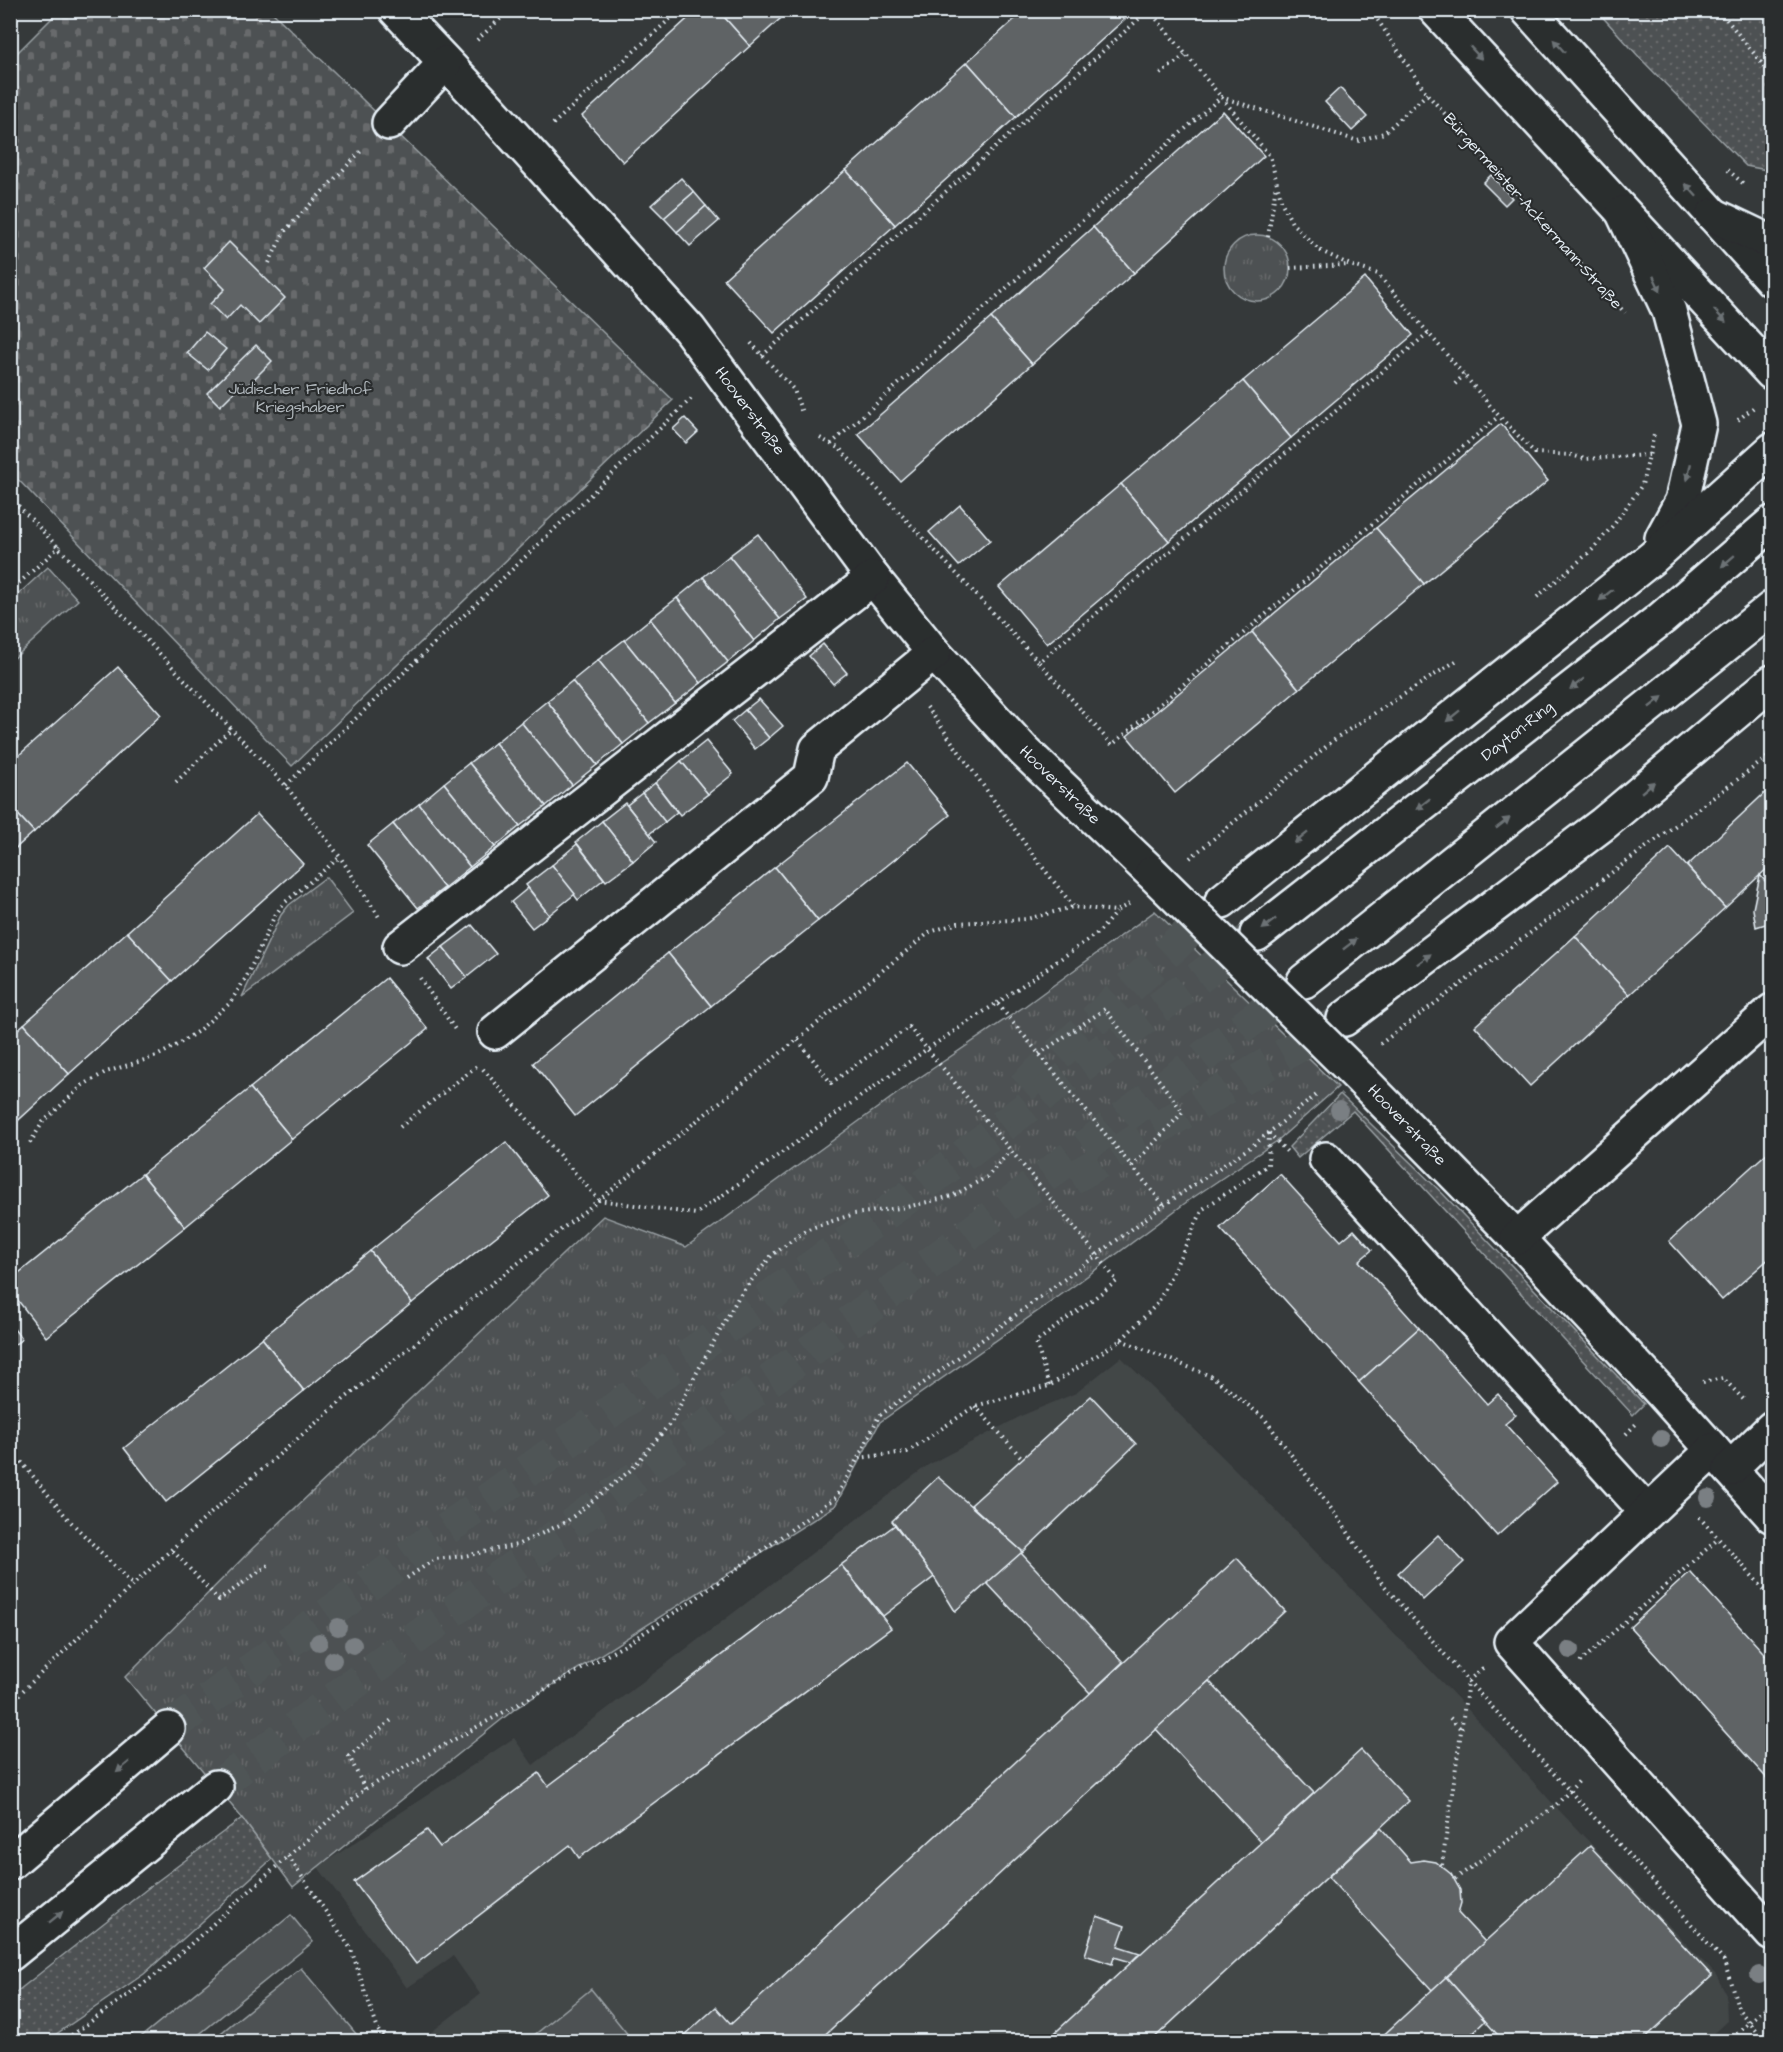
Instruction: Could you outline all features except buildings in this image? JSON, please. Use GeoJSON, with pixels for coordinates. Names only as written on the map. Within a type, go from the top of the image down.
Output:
{"type":"FeatureCollection","features":[{"type":"Feature","properties":{"kind":"main road","name":"Hooverstraße"},"geometry":{"type":"LineString","coordinates":[[396,10],[689,329],[873,578],[934,653],[1145,886],[1362,1080],[1517,1238],[1773,1516]]}},
{"type":"Feature","properties":{"kind":"main road"},"geometry":{"type":"LineString","coordinates":[[1436,10],[1773,373]]}},
{"type":"Feature","properties":{"kind":"main road"},"geometry":{"type":"LineString","coordinates":[[1528,10],[1773,280]]}},
{"type":"Feature","properties":{"kind":"main road"},"geometry":{"type":"LineString","coordinates":[[389,123],[445,63]]}},
{"type":"Feature","properties":{"kind":"main road"},"geometry":{"type":"LineString","coordinates":[[1623,213],[1669,311],[1699,424],[1682,501],[1652,558]]}},
{"type":"Feature","properties":{"kind":"main road"},"geometry":{"type":"LineString","coordinates":[[1713,214],[1773,243]]}},
{"type":"Feature","properties":{"kind":"main road"},"geometry":{"type":"LineString","coordinates":[[1222,901],[1652,558],[1773,450]]}},
{"type":"Feature","properties":{"kind":"main road","name":"Dayton-Ring"},"geometry":{"type":"LineString","coordinates":[[1257,934],[1662,618],[1773,523]]}},
{"type":"Feature","properties":{"kind":"main road"},"geometry":{"type":"LineString","coordinates":[[400,947],[873,578]]}},
{"type":"Feature","properties":{"kind":"main road"},"geometry":{"type":"LineString","coordinates":[[1304,981],[1773,608]]}},
{"type":"Feature","properties":{"kind":"main road"},"geometry":{"type":"LineString","coordinates":[[495,1032],[811,777],[817,749],[934,653]]}},
{"type":"Feature","properties":{"kind":"main road"},"geometry":{"type":"LineString","coordinates":[[1344,1019],[1603,824],[1772,683]]}},
{"type":"Feature","properties":{"kind":"main road"},"geometry":{"type":"LineString","coordinates":[[1517,1238],[1773,1011]]}},
{"type":"Feature","properties":{"kind":"main road"},"geometry":{"type":"LineString","coordinates":[[1326,1159],[1647,1512]]}},
{"type":"Feature","properties":{"kind":"main road"},"geometry":{"type":"LineString","coordinates":[[1773,1428],[1721,1460],[1647,1512],[1511,1642],[1773,1934]]}},
{"type":"Feature","properties":{"kind":"main road"},"geometry":{"type":"LineString","coordinates":[[10,1863],[168,1729]]}},
{"type":"Feature","properties":{"kind":"main road"},"geometry":{"type":"LineString","coordinates":[[10,1954],[216,1788]]}},
{"type":"Feature","properties":{"kind":"path"},"geometry":{"type":"LineString","coordinates":[[475,42],[510,10]]}},
{"type":"Feature","properties":{"kind":"path"},"geometry":{"type":"LineString","coordinates":[[551,125],[680,10]]}},
{"type":"Feature","properties":{"kind":"path"},"geometry":{"type":"LineString","coordinates":[[762,356],[1149,10],[1270,156],[1282,203],[1292,223],[1319,250],[1350,266],[1378,274],[1499,416],[1535,453],[1571,455],[1585,459],[1649,455]]}},
{"type":"Feature","properties":{"kind":"path","name":"Bürgermeister-Ackermann-Straße"},"geometry":{"type":"LineString","coordinates":[[1371,10],[1427,94],[1629,318]]}},
{"type":"Feature","properties":{"kind":"path"},"geometry":{"type":"LineString","coordinates":[[1719,10],[1773,75]]}},
{"type":"Feature","properties":{"kind":"path"},"geometry":{"type":"LineString","coordinates":[[1160,74],[1186,54]]}},
{"type":"Feature","properties":{"kind":"path"},"geometry":{"type":"LineString","coordinates":[[1221,97],[1358,141],[1384,133],[1427,94]]}},
{"type":"Feature","properties":{"kind":"path"},"geometry":{"type":"LineString","coordinates":[[831,444],[1221,97]]}},
{"type":"Feature","properties":{"kind":"path"},"geometry":{"type":"LineString","coordinates":[[269,263],[284,232],[389,123]]}},
{"type":"Feature","properties":{"kind":"path"},"geometry":{"type":"LineString","coordinates":[[1268,237],[1277,182]]}},
{"type":"Feature","properties":{"kind":"path"},"geometry":{"type":"LineString","coordinates":[[1290,268],[1350,266]]}},
{"type":"Feature","properties":{"kind":"path"},"geometry":{"type":"LineString","coordinates":[[1039,662],[1428,333]]}},
{"type":"Feature","properties":{"kind":"path"},"geometry":{"type":"LineString","coordinates":[[1455,384],[1464,375]]}},
{"type":"Feature","properties":{"kind":"path"},"geometry":{"type":"LineString","coordinates":[[286,786],[698,392]]}},
{"type":"Feature","properties":{"kind":"path"},"geometry":{"type":"LineString","coordinates":[[1738,420],[1758,404]]}},
{"type":"Feature","properties":{"kind":"path"},"geometry":{"type":"LineString","coordinates":[[817,436],[840,448],[1112,744],[1499,416]]}},
{"type":"Feature","properties":{"kind":"path"},"geometry":{"type":"LineString","coordinates":[[1530,602],[1592,550],[1615,523],[1641,485],[1656,427]]}},
{"type":"Feature","properties":{"kind":"path"},"geometry":{"type":"LineString","coordinates":[[10,497],[60,546],[286,786],[340,857],[459,1035]]}},
{"type":"Feature","properties":{"kind":"path"},"geometry":{"type":"LineString","coordinates":[[10,591],[60,546]]}},
{"type":"Feature","properties":{"kind":"path"},"geometry":{"type":"LineString","coordinates":[[1184,863],[1339,736],[1458,660]]}},
{"type":"Feature","properties":{"kind":"path"},"geometry":{"type":"LineString","coordinates":[[176,782],[231,729]]}},
{"type":"Feature","properties":{"kind":"path"},"geometry":{"type":"LineString","coordinates":[[1374,1048],[1773,754]]}},
{"type":"Feature","properties":{"kind":"path"},"geometry":{"type":"LineString","coordinates":[[30,1143],[43,1122],[83,1085],[106,1072],[157,1056],[177,1045],[198,1031],[230,1003],[243,983],[274,917],[283,904],[340,857]]}},
{"type":"Feature","properties":{"kind":"path"},"geometry":{"type":"LineString","coordinates":[[400,1127],[479,1064],[599,1200],[696,1214],[927,1049],[1099,933],[1116,911],[1145,886]]}},
{"type":"Feature","properties":{"kind":"path"},"geometry":{"type":"LineString","coordinates":[[10,1703],[211,1514],[344,1399],[599,1200],[930,932],[958,923],[1027,919],[1073,907],[1116,911]]}},
{"type":"Feature","properties":{"kind":"path"},"geometry":{"type":"LineString","coordinates":[[997,1003],[1164,1205]]}},
{"type":"Feature","properties":{"kind":"path"},"geometry":{"type":"LineString","coordinates":[[1039,1054],[1105,1009],[1183,1112],[1132,1166]]}},
{"type":"Feature","properties":{"kind":"path"},"geometry":{"type":"LineString","coordinates":[[798,1040],[831,1083],[909,1027],[1118,1281],[1036,1342],[1050,1386]]}},
{"type":"Feature","properties":{"kind":"path"},"geometry":{"type":"LineString","coordinates":[[62,2042],[161,1971],[365,1789],[625,1645],[688,1604],[836,1497],[879,1416],[1164,1205],[1269,1133],[1324,1089]]}},
{"type":"Feature","properties":{"kind":"path"},"geometry":{"type":"LineString","coordinates":[[1269,1133],[1289,1154]]}},
{"type":"Feature","properties":{"kind":"path"},"geometry":{"type":"LineString","coordinates":[[858,1458],[907,1452],[975,1406],[1050,1386],[1121,1340],[1158,1303],[1203,1209],[1268,1165],[1269,1133]]}},
{"type":"Feature","properties":{"kind":"path"},"geometry":{"type":"LineString","coordinates":[[407,1578],[435,1559],[464,1557],[517,1545],[566,1522],[632,1469],[672,1422],[739,1296],[772,1255],[808,1229],[854,1214],[907,1207],[952,1196],[987,1177],[1010,1151]]}},
{"type":"Feature","properties":{"kind":"path"},"geometry":{"type":"LineString","coordinates":[[1121,1340],[1213,1377],[1264,1418],[1341,1522],[1381,1582],[1468,1681],[1724,1960],[1739,2010],[1766,2042]]}},
{"type":"Feature","properties":{"kind":"path"},"geometry":{"type":"LineString","coordinates":[[975,1406],[1022,1458]]}},
{"type":"Feature","properties":{"kind":"path"},"geometry":{"type":"LineString","coordinates":[[10,1448],[68,1519],[133,1585]]}},
{"type":"Feature","properties":{"kind":"path"},"geometry":{"type":"LineString","coordinates":[[1552,1688],[1718,1539]]}},
{"type":"Feature","properties":{"kind":"path"},"geometry":{"type":"LineString","coordinates":[[173,1551],[219,1600],[271,1563]]}},
{"type":"Feature","properties":{"kind":"path"},"geometry":{"type":"LineString","coordinates":[[1442,1865],[1468,1681],[1511,1642]]}},
{"type":"Feature","properties":{"kind":"path"},"geometry":{"type":"LineString","coordinates":[[1450,1718],[1462,1731]]}},
{"type":"Feature","properties":{"kind":"path"},"geometry":{"type":"LineString","coordinates":[[365,1789],[349,1756],[394,1719]]}},
{"type":"Feature","properties":{"kind":"path"},"geometry":{"type":"LineString","coordinates":[[1455,1879],[1555,1806],[1569,1790]]}},
{"type":"Feature","properties":{"kind":"path"},"geometry":{"type":"LineString","coordinates":[[288,1856],[351,1949],[378,2030],[387,2042]]}},
{"type":"Feature","properties":{"kind":"path"},"geometry":{"type":"LineString","coordinates":[[1728,2042],[1773,2002]]}},
{"type":"Feature","properties":{"kind":"path"},"geometry":{"type":"LineString","coordinates":[[1473,2032],[1483,2042]]}},
{"type":"Feature","properties":{"kind":"shaded area"},"geometry":{"type":"Polygon","coordinates":[[[1121,1357],[1248,1482],[1463,1704],[1555,1806],[1716,1975],[1726,1994],[1727,2021],[1704,2042],[420,2041],[480,1994],[453,1956],[407,1988],[318,1867],[514,1738],[533,1765],[928,1465],[1023,1415],[1076,1393],[1121,1357]]]}},
{"type":"Feature","properties":{"kind":"green space","name":"Jüdischer Friedhof Kriegshaber"},"geometry":{"type":"Polygon","coordinates":[[[59,11],[271,11],[673,400],[292,766],[11,472],[11,59],[59,11]]]}},
{"type":"Feature","properties":{"kind":"green space"},"geometry":{"type":"Polygon","coordinates":[[[1597,11],[1772,11],[1772,171],[1746,166],[1597,11]]]}},
{"type":"Feature","properties":{"kind":"green space"},"geometry":{"type":"Polygon","coordinates":[[[1257,235],[1270,238],[1280,245],[1287,255],[1290,268],[1287,281],[1280,291],[1270,298],[1257,301],[1244,298],[1234,291],[1227,281],[1224,268],[1227,255],[1234,245],[1244,238],[1257,235]]]}},
{"type":"Feature","properties":{"kind":"green space"},"geometry":{"type":"Polygon","coordinates":[[[48,567],[78,600],[11,661],[11,601],[48,567]]]}},
{"type":"Feature","properties":{"kind":"green space"},"geometry":{"type":"Polygon","coordinates":[[[326,877],[353,913],[242,997],[281,915],[289,905],[326,877]]]}},
{"type":"Feature","properties":{"kind":"green space"},"geometry":{"type":"Polygon","coordinates":[[[1155,911],[1338,1087],[1277,1141],[1188,1201],[1075,1285],[880,1422],[835,1506],[516,1708],[293,1887],[242,1818],[125,1677],[253,1548],[603,1216],[686,1247],[913,1082],[1025,1006],[1155,911]]]}},
{"type":"Feature","properties":{"kind":"green space"},"geometry":{"type":"Polygon","coordinates":[[[1340,1094],[1443,1194],[1644,1404],[1633,1415],[1353,1111],[1298,1158],[1289,1147],[1340,1094]]]}},
{"type":"Feature","properties":{"kind":"green space"},"geometry":{"type":"Polygon","coordinates":[[[242,1818],[272,1859],[144,1974],[46,2041],[11,2041],[10,1997],[152,1885],[242,1818]]]}},
{"type":"Feature","properties":{"kind":"green space"},"geometry":{"type":"Polygon","coordinates":[[[291,1915],[313,1942],[191,2041],[136,2041],[291,1915]]]}},
{"type":"Feature","properties":{"kind":"green space"},"geometry":{"type":"Polygon","coordinates":[[[301,1968],[362,2041],[211,2041],[301,1968]]]}},
{"type":"Feature","properties":{"kind":"green space"},"geometry":{"type":"Polygon","coordinates":[[[591,1989],[633,2041],[527,2041],[591,1989]]]}},
{"type":"Feature","properties":{"kind":"tunnel"},"geometry":{"type":"LineString","coordinates":[[1022,1088],[1221,902]]}},
{"type":"Feature","properties":{"kind":"tunnel"},"geometry":{"type":"LineString","coordinates":[[168,1729],[899,1204],[1255,935]]}},
{"type":"Feature","properties":{"kind":"tunnel"},"geometry":{"type":"LineString","coordinates":[[216,1787],[379,1665],[940,1256],[1301,983]]}},
{"type":"Feature","properties":{"kind":"tunnel"},"geometry":{"type":"LineString","coordinates":[[1071,1179],[1339,1022]]}}]}
